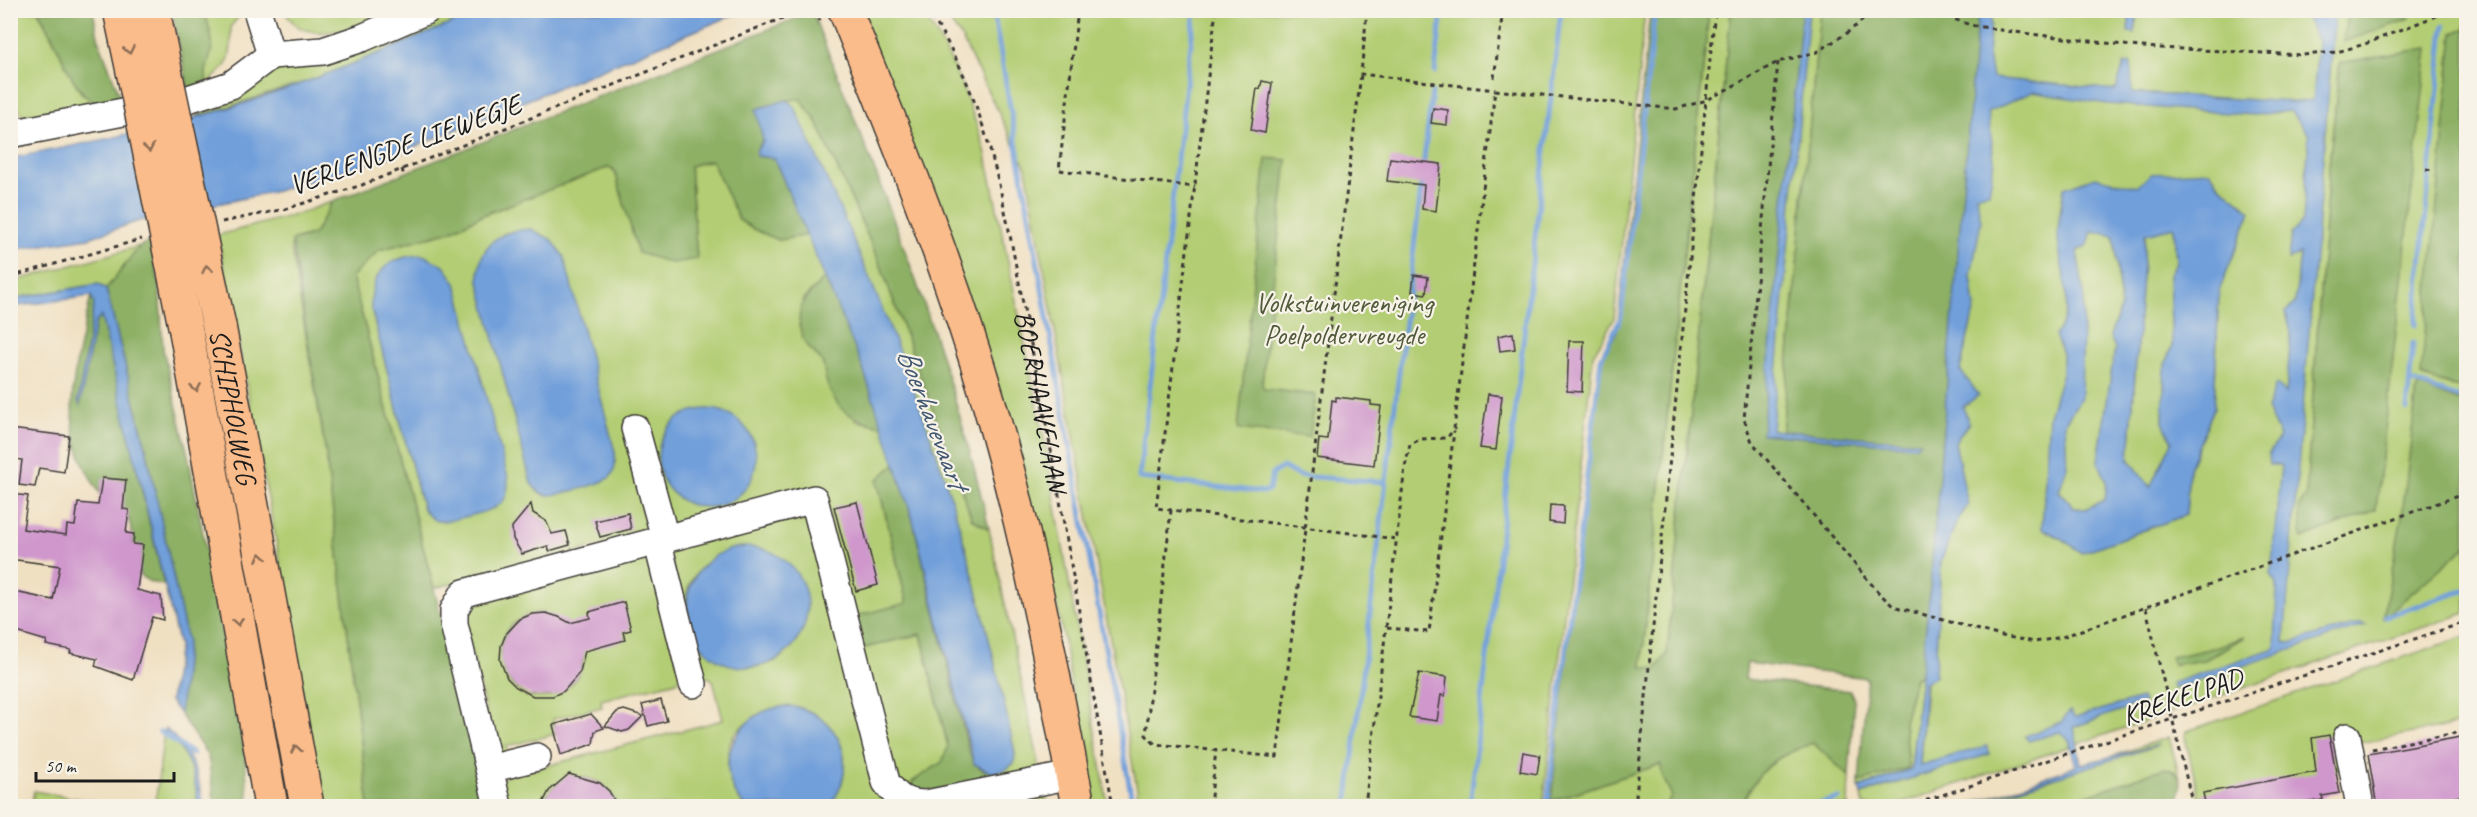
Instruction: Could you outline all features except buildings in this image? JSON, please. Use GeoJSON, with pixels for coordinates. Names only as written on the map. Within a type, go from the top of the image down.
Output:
{"type":"FeatureCollection","features":[{"type":"Feature","properties":{"kind":"main road","name":"SCHIPHOLWEG"},"geometry":{"type":"LineString","coordinates":[[120,10],[153,88],[219,326],[307,807]]}},
{"type":"Feature","properties":{"kind":"main road","name":"SCHIPHOLWEG"},"geometry":{"type":"LineString","coordinates":[[153,10],[153,88],[186,331],[272,807]]}},
{"type":"Feature","properties":{"kind":"main road","name":"BOERHAAVELAAN"},"geometry":{"type":"LineString","coordinates":[[840,22],[957,299],[989,404],[1031,572],[1066,787]]}},
{"type":"Feature","properties":{"kind":"street"},"geometry":{"type":"LineString","coordinates":[[257,10],[271,55]]}},
{"type":"Feature","properties":{"kind":"street"},"geometry":{"type":"LineString","coordinates":[[10,134],[134,112],[205,94],[231,85],[271,55],[323,51],[362,38],[427,10]]}},
{"type":"Feature","properties":{"kind":"street"},"geometry":{"type":"LineString","coordinates":[[635,428],[693,684]]}},
{"type":"Feature","properties":{"kind":"street"},"geometry":{"type":"LineString","coordinates":[[498,807],[454,624],[454,610],[464,593],[814,499],[886,782],[896,796],[909,804],[926,804],[1066,787]]}},
{"type":"Feature","properties":{"kind":"street"},"geometry":{"type":"LineString","coordinates":[[2348,745],[2360,807]]}},
{"type":"Feature","properties":{"kind":"street"},"geometry":{"type":"LineString","coordinates":[[489,769],[537,757]]}},
{"type":"Feature","properties":{"kind":"path","name":"VERLENGDE LIEWEGJE"},"geometry":{"type":"LineString","coordinates":[[213,224],[285,210],[362,185],[803,10]]}},
{"type":"Feature","properties":{"kind":"path"},"geometry":{"type":"LineString","coordinates":[[816,10],[840,22]]}},
{"type":"Feature","properties":{"kind":"path","name":"BOERHAAVELAAN"},"geometry":{"type":"LineString","coordinates":[[927,10],[942,31],[969,90],[984,130],[1002,201],[1045,414],[1113,807]]}},
{"type":"Feature","properties":{"kind":"path"},"geometry":{"type":"LineString","coordinates":[[1078,10],[1059,170],[1195,187]]}},
{"type":"Feature","properties":{"kind":"path"},"geometry":{"type":"LineString","coordinates":[[1216,10],[1156,508],[1396,539]]}},
{"type":"Feature","properties":{"kind":"path"},"geometry":{"type":"LineString","coordinates":[[1171,510],[1146,735],[1155,744],[1277,757],[1367,10]]}},
{"type":"Feature","properties":{"kind":"path"},"geometry":{"type":"LineString","coordinates":[[1494,78],[1503,10]]}},
{"type":"Feature","properties":{"kind":"path"},"geometry":{"type":"LineString","coordinates":[[1635,805],[1715,10]]}},
{"type":"Feature","properties":{"kind":"path"},"geometry":{"type":"LineString","coordinates":[[1361,74],[1676,109],[1707,100],[1778,62],[1817,52],[1847,33],[1875,10]]}},
{"type":"Feature","properties":{"kind":"path"},"geometry":{"type":"LineString","coordinates":[[1930,10],[1970,25],[2130,46],[2303,55],[2337,52],[2451,10]]}},
{"type":"Feature","properties":{"kind":"path"},"geometry":{"type":"LineString","coordinates":[[1778,62],[1744,418],[1746,431],[1752,442],[1879,593],[1893,606],[1997,635],[2035,642],[2062,637],[2466,492]]}},
{"type":"Feature","properties":{"kind":"path"},"geometry":{"type":"LineString","coordinates":[[1386,627],[1429,632],[1495,90]]}},
{"type":"Feature","properties":{"kind":"path"},"geometry":{"type":"LineString","coordinates":[[402,169],[404,176]]}},
{"type":"Feature","properties":{"kind":"path"},"geometry":{"type":"LineString","coordinates":[[2426,169],[2433,170]]}},
{"type":"Feature","properties":{"kind":"path"},"geometry":{"type":"LineString","coordinates":[[10,277],[146,238]]}},
{"type":"Feature","properties":{"kind":"path"},"geometry":{"type":"LineString","coordinates":[[1365,807],[1396,539],[1410,444],[1421,439],[1447,438],[1454,429]]}},
{"type":"Feature","properties":{"kind":"path"},"geometry":{"type":"LineString","coordinates":[[2146,608],[2193,807]]}},
{"type":"Feature","properties":{"kind":"path","name":"KREKELPAD"},"geometry":{"type":"LineString","coordinates":[[1909,807],[2466,622]]}},
{"type":"Feature","properties":{"kind":"path"},"geometry":{"type":"LineString","coordinates":[[2348,745],[2466,731]]}},
{"type":"Feature","properties":{"kind":"path"},"geometry":{"type":"LineString","coordinates":[[1210,807],[1216,750]]}},
{"type":"Feature","properties":{"kind":"green space"},"geometry":{"type":"Polygon","coordinates":[[[10,11],[38,11],[81,93],[94,103],[23,116],[16,105],[10,79],[10,11]]]}},
{"type":"Feature","properties":{"kind":"green space"},"geometry":{"type":"Polygon","coordinates":[[[38,11],[93,11],[99,41],[121,99],[94,103],[84,93],[68,71],[38,11]]]}},
{"type":"Feature","properties":{"kind":"green space"},"geometry":{"type":"Polygon","coordinates":[[[172,11],[204,11],[212,44],[206,72],[207,83],[188,89],[172,11]]]}},
{"type":"Feature","properties":{"kind":"green space"},"geometry":{"type":"Polygon","coordinates":[[[204,11],[242,11],[231,26],[229,59],[222,70],[207,83],[204,72],[212,44],[204,11]]]}},
{"type":"Feature","properties":{"kind":"green space"},"geometry":{"type":"Polygon","coordinates":[[[283,11],[373,11],[376,19],[347,29],[325,33],[305,30],[296,25],[283,11]]]}},
{"type":"Feature","properties":{"kind":"green space"},"geometry":{"type":"Polygon","coordinates":[[[451,11],[482,11],[321,77],[193,118],[244,89],[275,67],[306,67],[334,59],[451,11]]]}},
{"type":"Feature","properties":{"kind":"green space"},"geometry":{"type":"Polygon","coordinates":[[[861,11],[920,11],[950,60],[966,95],[985,150],[1043,433],[1108,806],[1088,806],[1067,661],[1053,589],[861,11]]]}},
{"type":"Feature","properties":{"kind":"green space","name":"Volkstuinvereniging Poelpoldervreugde"},"geometry":{"type":"Polygon","coordinates":[[[942,11],[1645,11],[1614,319],[1593,355],[1543,806],[1140,806],[1026,168],[961,37],[942,11]]]}},
{"type":"Feature","properties":{"kind":"green space"},"geometry":{"type":"Polygon","coordinates":[[[1650,11],[1709,11],[1643,651],[1642,667],[1656,669],[1667,654],[1731,11],[1808,11],[1767,432],[1782,433],[1820,11],[1978,11],[1928,673],[1915,678],[1904,722],[1908,768],[1859,782],[1867,678],[1747,663],[1745,679],[1850,691],[1854,699],[1849,776],[1813,743],[1777,759],[1761,773],[1740,806],[1664,806],[1672,796],[1662,775],[1661,764],[1551,801],[1600,363],[1617,331],[1650,11]]]}},
{"type":"Feature","properties":{"kind":"green space"},"geometry":{"type":"Polygon","coordinates":[[[1709,11],[1731,11],[1667,654],[1657,669],[1642,667],[1643,651],[1709,11]]]}},
{"type":"Feature","properties":{"kind":"green space"},"geometry":{"type":"Polygon","coordinates":[[[1808,11],[1820,11],[1782,434],[1767,432],[1808,11]]]}},
{"type":"Feature","properties":{"kind":"green space"},"geometry":{"type":"Polygon","coordinates":[[[1978,11],[2130,11],[2128,31],[2134,33],[2137,11],[2348,11],[2344,41],[2409,19],[2407,11],[2466,11],[2466,28],[2453,33],[2422,377],[2466,390],[2466,404],[2422,387],[2417,388],[2400,544],[2383,617],[2466,546],[2466,613],[1893,806],[1864,806],[1861,794],[1919,776],[1978,11]],[[2340,63],[2329,166],[2306,496],[2299,507],[2376,510],[2391,368],[2340,63]],[[2210,171],[2137,187],[2117,184],[2114,236],[2121,307],[2110,336],[2115,348],[2098,461],[2107,482],[2105,500],[2085,509],[2074,508],[2060,492],[2042,528],[2069,543],[2081,553],[2186,515],[2189,469],[2214,408],[2219,291],[2251,211],[2219,185],[2210,171]]]}},
{"type":"Feature","properties":{"kind":"green space"},"geometry":{"type":"Polygon","coordinates":[[[2348,11],[2407,11],[2410,19],[2343,42],[2348,11]]]}},
{"type":"Feature","properties":{"kind":"green space"},"geometry":{"type":"Polygon","coordinates":[[[812,12],[911,267],[954,397],[989,529],[972,519],[881,266],[816,120],[800,99],[787,100],[756,151],[756,156],[774,158],[808,235],[779,240],[739,220],[711,160],[690,166],[697,259],[672,263],[638,253],[615,172],[609,167],[480,216],[451,231],[379,250],[352,277],[491,806],[369,806],[325,448],[292,241],[314,234],[333,201],[812,12]]]}},
{"type":"Feature","properties":{"kind":"green space"},"geometry":{"type":"Polygon","coordinates":[[[2466,28],[2466,390],[2421,376],[2453,33],[2466,28]]]}},
{"type":"Feature","properties":{"kind":"green space"},"geometry":{"type":"Polygon","coordinates":[[[2428,48],[2376,510],[2302,539],[2299,507],[2306,495],[2329,166],[2340,63],[2428,48]]]}},
{"type":"Feature","properties":{"kind":"green space"},"geometry":{"type":"Polygon","coordinates":[[[800,99],[816,120],[881,266],[972,519],[989,529],[1039,764],[1033,770],[998,779],[997,772],[1013,763],[1015,753],[952,502],[880,305],[795,108],[787,100],[800,99]]]}},
{"type":"Feature","properties":{"kind":"green space"},"geometry":{"type":"Polygon","coordinates":[[[1266,158],[1287,160],[1262,385],[1265,389],[1316,395],[1310,437],[1238,429],[1266,158]]]}},
{"type":"Feature","properties":{"kind":"green space"},"geometry":{"type":"Polygon","coordinates":[[[712,160],[739,220],[753,229],[779,240],[808,235],[826,277],[803,299],[808,346],[823,363],[826,379],[857,421],[883,426],[895,464],[877,480],[907,604],[852,617],[820,490],[434,588],[352,277],[379,250],[451,231],[480,216],[609,167],[697,259],[690,166],[712,160]],[[505,233],[486,249],[531,483],[537,491],[545,495],[505,233]],[[371,308],[423,509],[438,521],[495,508],[371,308]]]}},
{"type":"Feature","properties":{"kind":"green space"},"geometry":{"type":"Polygon","coordinates":[[[333,201],[314,234],[293,240],[291,247],[325,448],[369,806],[322,806],[277,546],[218,235],[301,213],[333,201]]]}},
{"type":"Feature","properties":{"kind":"green space"},"geometry":{"type":"Polygon","coordinates":[[[2174,227],[2176,262],[2169,275],[2172,346],[2165,365],[2163,422],[2172,442],[2150,488],[2129,459],[2145,233],[2174,227]]]}},
{"type":"Feature","properties":{"kind":"green space"},"geometry":{"type":"Polygon","coordinates":[[[150,241],[159,283],[163,349],[188,455],[244,749],[249,806],[215,806],[208,756],[180,714],[187,641],[146,448],[106,289],[140,246],[150,241]]]}},
{"type":"Feature","properties":{"kind":"green space"},"geometry":{"type":"Polygon","coordinates":[[[140,246],[106,289],[98,284],[11,299],[11,282],[140,246]]]}},
{"type":"Feature","properties":{"kind":"green space"},"geometry":{"type":"Polygon","coordinates":[[[826,277],[861,363],[883,426],[862,421],[840,407],[830,391],[822,362],[803,340],[799,317],[801,309],[808,296],[826,277]]]}},
{"type":"Feature","properties":{"kind":"green space"},"geometry":{"type":"Polygon","coordinates":[[[91,296],[94,304],[78,401],[95,323],[101,315],[164,585],[150,582],[139,574],[129,519],[102,496],[79,453],[72,409],[73,387],[91,296]]]}},
{"type":"Feature","properties":{"kind":"green space"},"geometry":{"type":"Polygon","coordinates":[[[2422,387],[2466,404],[2466,546],[2383,618],[2402,516],[2417,388],[2422,387]]]}},
{"type":"Feature","properties":{"kind":"green space"},"geometry":{"type":"Polygon","coordinates":[[[895,464],[912,517],[969,752],[979,768],[987,772],[997,772],[998,779],[911,795],[912,782],[942,762],[948,747],[921,634],[860,649],[852,617],[907,603],[877,480],[895,464]]]}},
{"type":"Feature","properties":{"kind":"green space"},"geometry":{"type":"Polygon","coordinates":[[[801,512],[814,531],[893,806],[829,806],[838,792],[843,777],[845,762],[842,748],[836,735],[826,723],[814,714],[798,707],[744,725],[731,742],[728,753],[730,777],[745,806],[617,806],[611,794],[602,785],[591,779],[580,778],[568,779],[557,785],[548,794],[542,806],[505,806],[501,779],[507,776],[723,720],[713,680],[698,673],[668,548],[801,512]],[[743,547],[733,549],[712,559],[695,575],[689,585],[687,608],[699,638],[708,652],[722,661],[733,665],[761,666],[783,656],[798,638],[805,616],[804,592],[793,571],[773,555],[743,547]]]}},
{"type":"Feature","properties":{"kind":"green space"},"geometry":{"type":"Polygon","coordinates":[[[650,556],[681,677],[677,681],[601,700],[602,707],[553,719],[556,734],[507,746],[508,756],[497,759],[462,612],[466,604],[650,556]],[[539,613],[519,620],[506,633],[501,649],[503,666],[509,681],[521,692],[537,697],[556,694],[567,687],[579,674],[583,659],[583,649],[574,631],[558,618],[539,613]]]}},
{"type":"Feature","properties":{"kind":"green space"},"geometry":{"type":"Polygon","coordinates":[[[921,634],[948,747],[943,762],[912,782],[911,795],[901,790],[860,649],[921,634]]]}},
{"type":"Feature","properties":{"kind":"green space"},"geometry":{"type":"Polygon","coordinates":[[[2466,636],[2466,723],[2354,744],[2357,766],[2199,797],[2185,737],[2187,731],[2466,636]]]}},
{"type":"Feature","properties":{"kind":"green space"},"geometry":{"type":"Polygon","coordinates":[[[2244,637],[2205,660],[2173,665],[2171,657],[2209,649],[2244,637]]]}},
{"type":"Feature","properties":{"kind":"green space"},"geometry":{"type":"Polygon","coordinates":[[[1921,676],[1911,769],[1859,788],[1859,782],[1908,768],[1904,722],[1915,678],[1921,676]]]}},
{"type":"Feature","properties":{"kind":"green space"},"geometry":{"type":"Polygon","coordinates":[[[164,731],[180,748],[190,765],[198,806],[155,806],[164,731]]]}},
{"type":"Feature","properties":{"kind":"green space"},"geometry":{"type":"Polygon","coordinates":[[[2169,737],[2180,778],[2174,771],[2164,768],[2057,806],[1963,806],[2169,737]]]}},
{"type":"Feature","properties":{"kind":"green space"},"geometry":{"type":"Polygon","coordinates":[[[1813,743],[1849,776],[1848,806],[1740,806],[1761,773],[1777,759],[1813,743]]]}},
{"type":"Feature","properties":{"kind":"green space"},"geometry":{"type":"Polygon","coordinates":[[[1661,764],[1662,775],[1672,796],[1664,806],[1550,806],[1551,801],[1661,764]]]}},
{"type":"Feature","properties":{"kind":"green space"},"geometry":{"type":"Polygon","coordinates":[[[2164,768],[2173,771],[2180,779],[2179,806],[2057,806],[2164,768]]]}},
{"type":"Feature","properties":{"kind":"green space"},"geometry":{"type":"Polygon","coordinates":[[[34,791],[120,806],[31,806],[34,791]]]}},
{"type":"Feature","properties":{"kind":"green space"},"geometry":{"type":"Polygon","coordinates":[[[1045,793],[1048,806],[1009,806],[1005,802],[1045,793]]]}},
{"type":"Feature","properties":{"kind":"water"},"geometry":{"type":"Polygon","coordinates":[[[482,11],[743,11],[392,156],[277,191],[139,221],[89,238],[11,250],[11,158],[158,127],[245,103],[335,71],[482,11]]]}},
{"type":"Feature","properties":{"kind":"water"},"geometry":{"type":"Polygon","coordinates":[[[1802,11],[1809,11],[1772,430],[1920,442],[1916,446],[1762,434],[1802,11]]]}},
{"type":"Feature","properties":{"kind":"water"},"geometry":{"type":"Polygon","coordinates":[[[1978,11],[1992,11],[1988,55],[1992,78],[2116,90],[2124,64],[2131,63],[2132,93],[2295,102],[2313,100],[2318,42],[2305,14],[2306,11],[2335,11],[2284,642],[2289,643],[2361,623],[2366,625],[2173,689],[2172,683],[2275,648],[2277,584],[2271,574],[2281,465],[2269,465],[2268,455],[2280,437],[2267,409],[2276,384],[2286,393],[2291,333],[2286,312],[2295,303],[2300,253],[2288,260],[2291,234],[2303,220],[2309,135],[2290,111],[2254,115],[2108,104],[2032,92],[1988,112],[1994,160],[1989,193],[1976,195],[1981,221],[1971,275],[1975,307],[1960,370],[1979,395],[1963,407],[1969,423],[1955,442],[1968,505],[1956,523],[1941,561],[1935,676],[1925,683],[1920,765],[1987,746],[1990,754],[1861,794],[1859,788],[1911,769],[1930,588],[1978,11]]]}},
{"type":"Feature","properties":{"kind":"water"},"geometry":{"type":"Polygon","coordinates":[[[2130,11],[2137,11],[2135,33],[2128,32],[2130,11]]]}},
{"type":"Feature","properties":{"kind":"water"},"geometry":{"type":"Polygon","coordinates":[[[787,100],[795,108],[880,302],[936,451],[970,564],[1015,753],[1014,763],[1005,770],[992,773],[974,764],[912,517],[861,363],[774,158],[756,156],[756,151],[763,141],[756,109],[787,100]]]}},
{"type":"Feature","properties":{"kind":"water"},"geometry":{"type":"Polygon","coordinates":[[[2210,171],[2219,185],[2251,211],[2219,291],[2214,408],[2189,469],[2186,515],[2081,553],[2069,543],[2042,528],[2049,416],[2062,373],[2062,354],[2055,335],[2066,312],[2066,287],[2058,235],[2064,188],[2095,177],[2137,187],[2151,174],[2210,171]],[[2174,227],[2145,234],[2129,459],[2150,487],[2172,442],[2163,422],[2165,365],[2172,346],[2169,275],[2176,262],[2174,227]],[[2092,231],[2088,245],[2077,251],[2084,294],[2081,398],[2065,422],[2067,467],[2059,491],[2074,508],[2085,509],[2105,500],[2107,482],[2098,461],[2115,348],[2110,336],[2121,307],[2114,236],[2092,231]]]}},
{"type":"Feature","properties":{"kind":"water"},"geometry":{"type":"Polygon","coordinates":[[[531,229],[552,240],[564,257],[615,452],[614,470],[607,479],[580,489],[552,495],[541,493],[531,483],[479,282],[481,259],[491,243],[508,233],[531,229]]]}},
{"type":"Feature","properties":{"kind":"water"},"geometry":{"type":"Polygon","coordinates":[[[423,255],[444,266],[456,283],[508,478],[506,496],[503,502],[496,507],[442,521],[433,519],[423,509],[371,308],[374,285],[384,269],[400,259],[423,255]]]}},
{"type":"Feature","properties":{"kind":"water"},"geometry":{"type":"Polygon","coordinates":[[[98,284],[106,289],[146,448],[187,641],[180,714],[170,701],[179,646],[101,316],[95,323],[80,405],[78,401],[94,304],[91,296],[11,307],[11,299],[98,284]]]}},
{"type":"Feature","properties":{"kind":"water"},"geometry":{"type":"Polygon","coordinates":[[[707,409],[726,413],[741,424],[752,439],[756,458],[752,477],[741,492],[726,503],[707,507],[688,503],[673,492],[662,477],[658,458],[662,439],[673,424],[688,413],[707,409]]]}},
{"type":"Feature","properties":{"kind":"water"},"geometry":{"type":"Polygon","coordinates":[[[747,547],[770,552],[789,565],[802,584],[807,607],[802,630],[789,649],[770,662],[747,667],[724,662],[705,649],[692,630],[687,607],[692,584],[705,565],[724,552],[747,547]]]}},
{"type":"Feature","properties":{"kind":"water"},"geometry":{"type":"Polygon","coordinates":[[[2142,698],[2144,702],[2074,727],[2081,764],[2159,745],[1980,801],[2076,766],[2069,740],[2060,732],[2029,741],[2025,736],[2061,722],[2070,711],[2075,717],[2142,698]]]}},
{"type":"Feature","properties":{"kind":"water"},"geometry":{"type":"Polygon","coordinates":[[[790,706],[808,711],[822,719],[841,744],[844,775],[839,791],[829,806],[745,806],[734,791],[729,774],[729,757],[734,741],[743,727],[756,716],[772,709],[790,706]]]}},
{"type":"Feature","properties":{"kind":"water"},"geometry":{"type":"Polygon","coordinates":[[[165,728],[181,745],[192,763],[199,783],[203,806],[198,806],[190,765],[180,748],[164,731],[165,728]]]}},
{"type":"Feature","properties":{"kind":"waterway"},"geometry":{"type":"LineString","coordinates":[[993,10],[1133,806]]}},
{"type":"Feature","properties":{"kind":"waterway"},"geometry":{"type":"LineString","coordinates":[[1195,10],[1139,478],[1263,492],[1269,490],[1272,474],[1283,467],[1299,476],[1386,482]]}},
{"type":"Feature","properties":{"kind":"waterway"},"geometry":{"type":"LineString","coordinates":[[1435,72],[1442,10]]}},
{"type":"Feature","properties":{"kind":"waterway"},"geometry":{"type":"LineString","coordinates":[[1470,806],[1561,10]]}},
{"type":"Feature","properties":{"kind":"waterway"},"geometry":{"type":"LineString","coordinates":[[1547,806],[1601,359],[1621,317],[1655,10]]}},
{"type":"Feature","properties":{"kind":"waterway"},"geometry":{"type":"LineString","coordinates":[[2415,325],[2444,26]]}},
{"type":"Feature","properties":{"kind":"waterway"},"geometry":{"type":"LineString","coordinates":[[1423,167],[1432,93]]}},
{"type":"Feature","properties":{"kind":"waterway"},"geometry":{"type":"LineString","coordinates":[[1347,806],[1422,180]]}},
{"type":"Feature","properties":{"kind":"waterway"},"geometry":{"type":"LineString","coordinates":[[2407,409],[2413,343]]}},
{"type":"Feature","properties":{"kind":"waterway"},"geometry":{"type":"LineString","coordinates":[[2410,381],[2466,400]]}},
{"type":"Feature","properties":{"kind":"waterway"},"geometry":{"type":"LineString","coordinates":[[2385,616],[2466,590]]}},
{"type":"Feature","properties":{"kind":"waterway"},"geometry":{"type":"LineString","coordinates":[[160,732],[193,754]]}},
{"type":"Feature","properties":{"kind":"waterway"},"geometry":{"type":"LineString","coordinates":[[1813,806],[1839,798]]}},
{"type":"Feature","properties":{"kind":"water label","name":"Boerhavevaart"},"geometry":{"type":"Point","coordinates":[933,418]}}]}
